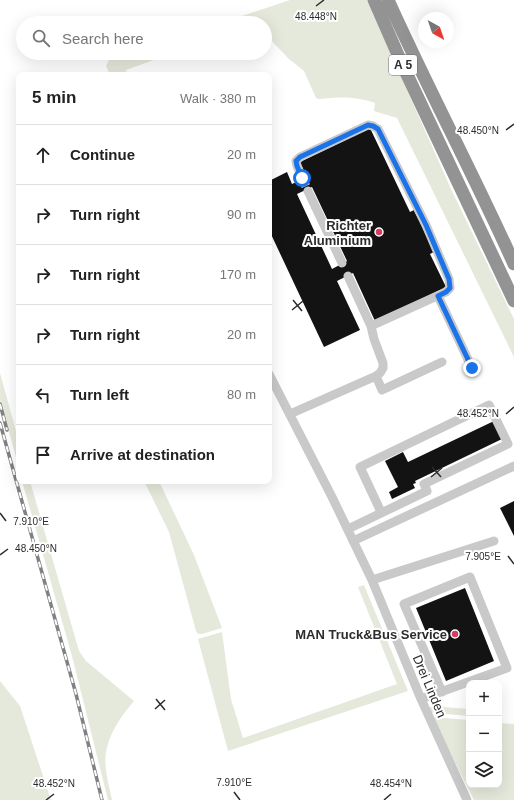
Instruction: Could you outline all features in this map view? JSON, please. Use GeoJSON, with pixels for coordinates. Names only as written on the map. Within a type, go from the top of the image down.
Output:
{"type":"FeatureCollection","features":[{"type":"Feature","properties":{"kind":"highway","name":"A 5"},"geometry":{"type":"LineString","coordinates":[[374,0],[514,301]]}},
{"type":"Feature","properties":{"kind":"highway","name":"A 5"},"geometry":{"type":"LineString","coordinates":[[388,0],[514,264]]}},
{"type":"Feature","properties":{"kind":"street"},"geometry":{"type":"LineString","coordinates":[[302,178],[296,161],[300,157],[368,125],[373,126],[378,129],[426,225],[449,279],[450,288],[438,296],[371,326]]}},
{"type":"Feature","properties":{"kind":"street"},"geometry":{"type":"LineString","coordinates":[[308,191],[342,263]]}},
{"type":"Feature","properties":{"kind":"street"},"geometry":{"type":"LineString","coordinates":[[290,414],[376,376],[384,368],[371,326],[348,276]]}},
{"type":"Feature","properties":{"kind":"street"},"geometry":{"type":"LineString","coordinates":[[438,296],[472,368]]}},
{"type":"Feature","properties":{"kind":"street"},"geometry":{"type":"LineString","coordinates":[[376,376],[382,390],[442,362]]}},
{"type":"Feature","properties":{"kind":"street","name":"Drei Linden"},"geometry":{"type":"LineString","coordinates":[[272,380],[348,529],[372,580],[421,699],[467,800]]}},
{"type":"Feature","properties":{"kind":"street"},"geometry":{"type":"LineString","coordinates":[[348,529],[427,491],[424,484],[508,444],[489,405],[360,467],[381,512]]}},
{"type":"Feature","properties":{"kind":"street"},"geometry":{"type":"LineString","coordinates":[[353,541],[514,466]]}},
{"type":"Feature","properties":{"kind":"street"},"geometry":{"type":"LineString","coordinates":[[372,580],[494,541]]}},
{"type":"Feature","properties":{"kind":"street"},"geometry":{"type":"LineString","coordinates":[[421,699],[442,692],[507,668],[470,577],[404,604],[442,692]]}},
{"type":"Feature","properties":{"kind":"shaded area"},"geometry":{"type":"Polygon","coordinates":[[[290,0],[367,0],[451,189],[514,319],[514,357],[397,118],[374,111],[375,103],[361,99],[316,98],[304,71],[289,59],[272,41],[272,16],[242,16],[290,0]]]}},
{"type":"Feature","properties":{"kind":"shaded area"},"geometry":{"type":"Polygon","coordinates":[[[109,60],[154,60],[126,70],[127,72],[109,72],[106,66],[109,60]]]}},
{"type":"Feature","properties":{"kind":"shaded area"},"geometry":{"type":"Polygon","coordinates":[[[0,373],[16,431],[16,457],[0,400],[0,373]]]}},
{"type":"Feature","properties":{"kind":"shaded area"},"geometry":{"type":"Polygon","coordinates":[[[23,484],[31,484],[79,651],[86,661],[134,701],[112,732],[106,750],[106,770],[112,800],[108,800],[72,656],[23,484]]]}},
{"type":"Feature","properties":{"kind":"shaded area"},"geometry":{"type":"Polygon","coordinates":[[[145,484],[160,484],[194,555],[222,628],[202,634],[198,634],[196,631],[169,532],[145,484]]]}},
{"type":"Feature","properties":{"kind":"shaded area"},"geometry":{"type":"Polygon","coordinates":[[[364,585],[408,691],[228,751],[198,639],[222,632],[231,699],[243,738],[397,684],[358,587],[364,585]]]}},
{"type":"Feature","properties":{"kind":"shaded area"},"geometry":{"type":"Polygon","coordinates":[[[0,681],[20,706],[51,800],[0,800],[0,681]]]}},
{"type":"Feature","properties":{"kind":"shaded area"},"geometry":{"type":"Polygon","coordinates":[[[433,706],[466,709],[466,716],[434,713],[430,712],[428,708],[433,706]]]}},
{"type":"Feature","properties":{"kind":"shaded area"},"geometry":{"type":"Polygon","coordinates":[[[432,717],[466,720],[466,784],[432,717]]]}},
{"type":"Feature","properties":{"kind":"shaded area"},"geometry":{"type":"Polygon","coordinates":[[[502,723],[514,724],[514,800],[474,800],[468,788],[502,788],[502,723]]]}},
{"type":"Feature","properties":{"kind":"building","name":"Richter Aluminium"},"geometry":{"type":"Polygon","coordinates":[[[370,128],[410,212],[414,210],[434,252],[430,254],[446,287],[375,321],[353,273],[337,281],[360,330],[324,347],[272,236],[272,180],[287,172],[292,184],[307,177],[300,162],[370,128]],[[312,187],[297,194],[332,269],[347,261],[312,187]]]}},
{"type":"Feature","properties":{"kind":"building"},"geometry":{"type":"Polygon","coordinates":[[[494,421],[502,439],[415,481],[416,483],[413,484],[415,488],[392,499],[389,492],[398,487],[385,461],[403,452],[408,462],[494,421]]]}},
{"type":"Feature","properties":{"kind":"building"},"geometry":{"type":"Polygon","coordinates":[[[514,501],[514,536],[500,508],[514,501]]]}},
{"type":"Feature","properties":{"kind":"building","name":"MAN Truck&Bus Service"},"geometry":{"type":"Polygon","coordinates":[[[465,588],[494,661],[446,681],[416,608],[465,588]]]}},
{"type":"Feature","properties":{"kind":"tunnel"},"geometry":{"type":"LineString","coordinates":[[302,178],[308,191]]}},
{"type":"Feature","properties":{"kind":"railway"},"geometry":{"type":"LineString","coordinates":[[0,404],[7,430]]}},
{"type":"Feature","properties":{"kind":"railway"},"geometry":{"type":"LineString","coordinates":[[0,423],[16,480]]}},
{"type":"Feature","properties":{"kind":"railway"},"geometry":{"type":"LineString","coordinates":[[17,484],[76,694],[102,800]]}},
{"type":"Feature","properties":{"kind":"place","name":"Richter Aluminium"},"geometry":{"type":"Point","coordinates":[379,232]}},
{"type":"Feature","properties":{"kind":"place","name":"MAN Truck&Bus Service"},"geometry":{"type":"Point","coordinates":[455,634]}},
{"type":"Feature","properties":{"kind":"route"},"geometry":{"type":"LineString","coordinates":[[302,178],[296,161],[300,157],[368,125],[378,129],[426,225],[449,279],[450,288],[438,296],[472,368]]}}]}
